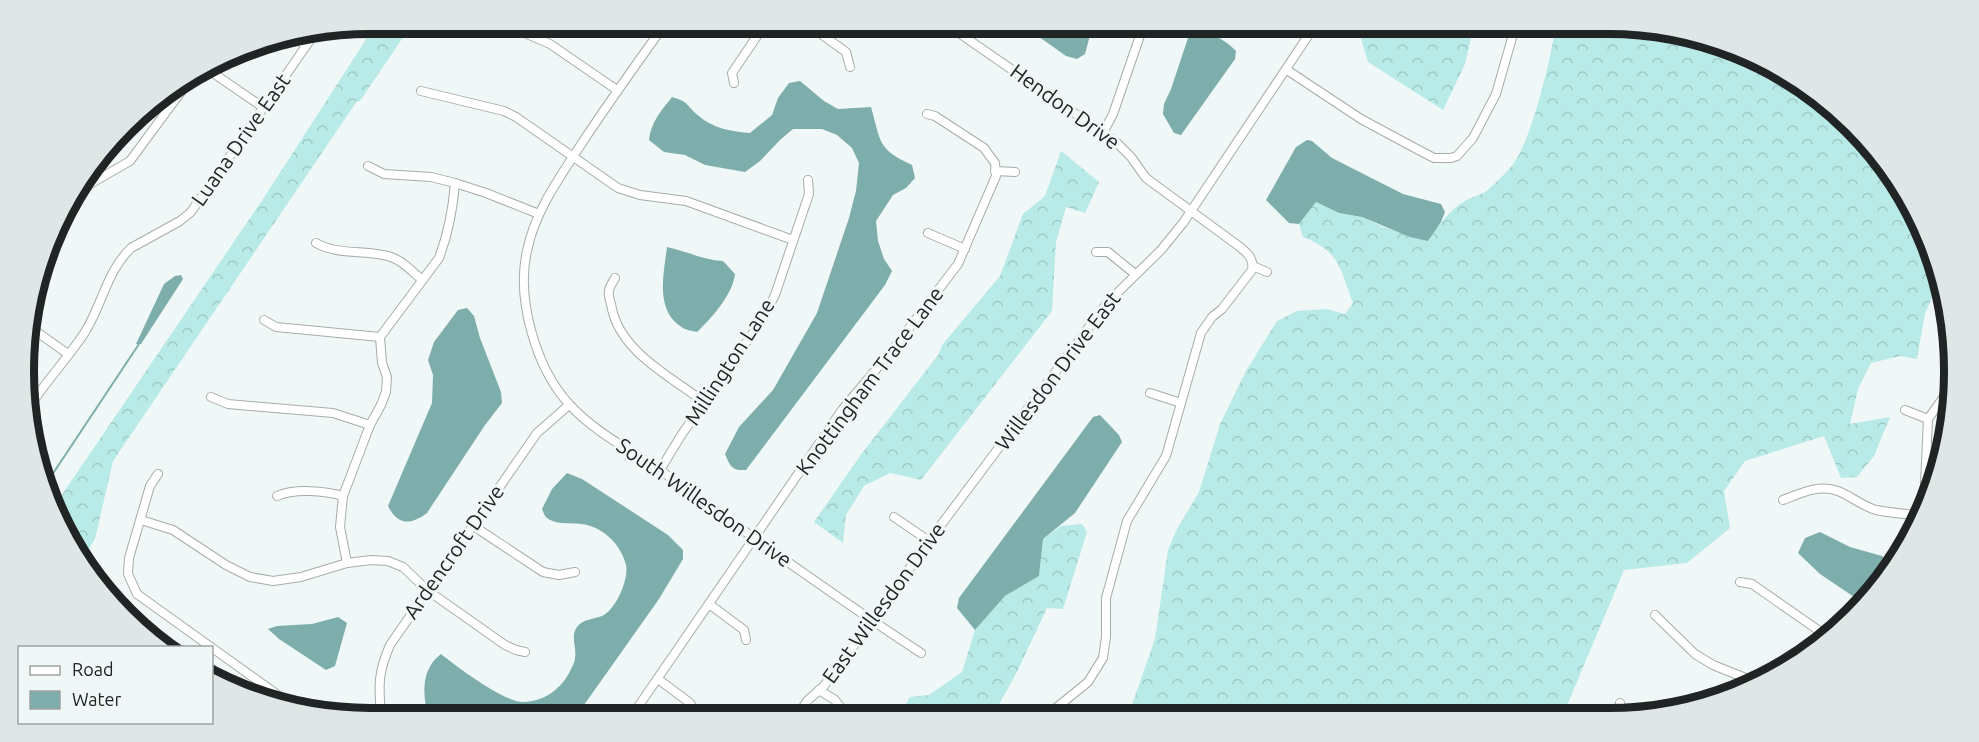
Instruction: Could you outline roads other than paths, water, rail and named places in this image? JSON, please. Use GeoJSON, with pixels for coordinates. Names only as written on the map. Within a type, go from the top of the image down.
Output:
{"type":"FeatureCollection","features":[{"type":"Feature","properties":{"kind":"street"},"geometry":{"type":"LineString","coordinates":[[527,34],[550,44],[617,90]]}},
{"type":"Feature","properties":{"kind":"street","name":"South Willesdon Drive"},"geometry":{"type":"LineString","coordinates":[[658,34],[617,90],[539,214],[527,251],[524,272],[529,318],[536,349],[546,370],[570,405],[592,425],[921,653]]}},
{"type":"Feature","properties":{"kind":"street"},"geometry":{"type":"LineString","coordinates":[[734,83],[732,73],[758,34]]}},
{"type":"Feature","properties":{"kind":"street"},"geometry":{"type":"LineString","coordinates":[[821,34],[846,52],[850,67]]}},
{"type":"Feature","properties":{"kind":"street","name":"Hendon Drive"},"geometry":{"type":"LineString","coordinates":[[960,34],[1126,151],[1146,178],[1251,257],[1252,268]]}},
{"type":"Feature","properties":{"kind":"street"},"geometry":{"type":"LineString","coordinates":[[1103,133],[1113,114],[1141,34]]}},
{"type":"Feature","properties":{"kind":"street","name":"Willesdon Drive East"},"geometry":{"type":"LineString","coordinates":[[948,515],[1107,303],[1161,250],[1191,212],[1310,34]]}},
{"type":"Feature","properties":{"kind":"street"},"geometry":{"type":"LineString","coordinates":[[1287,70],[1361,119],[1413,147],[1434,158],[1451,158],[1457,156],[1473,138],[1496,94],[1513,34]]}},
{"type":"Feature","properties":{"kind":"street","name":"Luana Drive East"},"geometry":{"type":"LineString","coordinates":[[35,398],[86,331],[116,266],[126,253],[139,243],[180,221],[191,212],[310,40]]}},
{"type":"Feature","properties":{"kind":"street"},"geometry":{"type":"LineString","coordinates":[[300,42],[306,46]]}},
{"type":"Feature","properties":{"kind":"street"},"geometry":{"type":"LineString","coordinates":[[214,74],[264,108]]}},
{"type":"Feature","properties":{"kind":"street"},"geometry":{"type":"LineString","coordinates":[[421,91],[504,111],[618,188],[640,195],[686,201],[793,240]]}},
{"type":"Feature","properties":{"kind":"street"},"geometry":{"type":"LineString","coordinates":[[92,183],[130,161],[179,94]]}},
{"type":"Feature","properties":{"kind":"street"},"geometry":{"type":"LineString","coordinates":[[927,114],[935,116],[984,148],[995,163],[995,171],[1015,172]]}},
{"type":"Feature","properties":{"kind":"street"},"geometry":{"type":"LineString","coordinates":[[368,166],[384,174],[431,177],[455,183],[539,214]]}},
{"type":"Feature","properties":{"kind":"street","name":"Knottingham Trace Lane"},"geometry":{"type":"LineString","coordinates":[[637,708],[842,410],[894,348],[958,264],[996,176],[995,171]]}},
{"type":"Feature","properties":{"kind":"street","name":"Millington Lane"},"geometry":{"type":"LineString","coordinates":[[660,470],[704,402],[762,320],[775,294],[793,240],[808,194],[808,180]]}},
{"type":"Feature","properties":{"kind":"street"},"geometry":{"type":"LineString","coordinates":[[347,563],[340,527],[343,496],[370,425],[386,392],[387,377],[382,363],[380,337],[439,258],[445,243],[454,201],[455,183]]}},
{"type":"Feature","properties":{"kind":"street"},"geometry":{"type":"LineString","coordinates":[[928,233],[965,249]]}},
{"type":"Feature","properties":{"kind":"street"},"geometry":{"type":"LineString","coordinates":[[316,243],[327,249],[391,257],[402,262],[422,280]]}},
{"type":"Feature","properties":{"kind":"street"},"geometry":{"type":"LineString","coordinates":[[1096,252],[1108,252],[1135,274]]}},
{"type":"Feature","properties":{"kind":"street"},"geometry":{"type":"LineString","coordinates":[[1056,708],[1088,682],[1103,658],[1106,637],[1106,598],[1127,521],[1162,466],[1201,333],[1252,268],[1267,272]]}},
{"type":"Feature","properties":{"kind":"street"},"geometry":{"type":"LineString","coordinates":[[615,278],[609,290],[610,300],[616,321],[624,335],[635,350],[650,363],[704,402]]}},
{"type":"Feature","properties":{"kind":"street"},"geometry":{"type":"LineString","coordinates":[[264,320],[276,327],[380,337]]}},
{"type":"Feature","properties":{"kind":"street"},"geometry":{"type":"LineString","coordinates":[[37,332],[68,354]]}},
{"type":"Feature","properties":{"kind":"street"},"geometry":{"type":"LineString","coordinates":[[1150,393],[1181,403]]}},
{"type":"Feature","properties":{"kind":"street"},"geometry":{"type":"LineString","coordinates":[[212,397],[228,404],[333,413],[370,425]]}},
{"type":"Feature","properties":{"kind":"street"},"geometry":{"type":"LineString","coordinates":[[1925,484],[1929,419],[1944,397]]}},
{"type":"Feature","properties":{"kind":"street","name":"Ardencroft Drive"},"geometry":{"type":"LineString","coordinates":[[380,708],[378,683],[390,645],[537,433],[570,405]]}},
{"type":"Feature","properties":{"kind":"street"},"geometry":{"type":"LineString","coordinates":[[1905,410],[1929,419]]}},
{"type":"Feature","properties":{"kind":"street"},"geometry":{"type":"LineString","coordinates":[[158,474],[150,486],[129,558],[128,574],[137,594],[210,646]]}},
{"type":"Feature","properties":{"kind":"street"},"geometry":{"type":"LineString","coordinates":[[1783,501],[1804,491],[1821,488],[1838,491],[1876,510],[1913,514]]}},
{"type":"Feature","properties":{"kind":"street"},"geometry":{"type":"LineString","coordinates":[[277,496],[287,491],[334,493],[343,496]]}},
{"type":"Feature","properties":{"kind":"street","name":"East Willesdon Drive"},"geometry":{"type":"LineString","coordinates":[[802,708],[872,621],[948,515]]}},
{"type":"Feature","properties":{"kind":"street"},"geometry":{"type":"LineString","coordinates":[[894,517],[929,541]]}},
{"type":"Feature","properties":{"kind":"street"},"geometry":{"type":"LineString","coordinates":[[141,520],[173,530],[226,565],[250,577],[273,581],[292,579],[347,563],[371,560],[388,561],[403,567],[427,590],[505,645],[525,652]]}},
{"type":"Feature","properties":{"kind":"street"},"geometry":{"type":"LineString","coordinates":[[472,525],[543,572],[559,575],[575,572]]}},
{"type":"Feature","properties":{"kind":"street"},"geometry":{"type":"LineString","coordinates":[[1740,582],[1752,584],[1821,632]]}},
{"type":"Feature","properties":{"kind":"street"},"geometry":{"type":"LineString","coordinates":[[709,604],[744,630],[746,640]]}},
{"type":"Feature","properties":{"kind":"street"},"geometry":{"type":"LineString","coordinates":[[1655,615],[1695,654],[1713,665],[1746,678]]}},
{"type":"Feature","properties":{"kind":"street"},"geometry":{"type":"LineString","coordinates":[[213,648],[276,694]]}},
{"type":"Feature","properties":{"kind":"street"},"geometry":{"type":"LineString","coordinates":[[658,679],[690,703],[693,708]]}},
{"type":"Feature","properties":{"kind":"street"},"geometry":{"type":"LineString","coordinates":[[819,690],[835,700],[841,708]]}},
{"type":"Feature","properties":{"kind":"street"},"geometry":{"type":"LineString","coordinates":[[1620,703],[1621,707]]}},
{"type":"Feature","properties":{"kind":"water"},"geometry":{"type":"Polygon","coordinates":[[[1035,34],[1090,34],[1085,54],[1077,59],[1066,56],[1035,34]]]}},
{"type":"Feature","properties":{"kind":"water"},"geometry":{"type":"Polygon","coordinates":[[[1191,34],[1210,34],[1236,51],[1235,59],[1181,135],[1174,133],[1163,114],[1164,104],[1191,34]]]}},
{"type":"Feature","properties":{"kind":"water"},"geometry":{"type":"Polygon","coordinates":[[[800,81],[824,101],[838,109],[871,107],[882,143],[892,154],[912,165],[915,178],[906,188],[893,195],[876,221],[878,241],[884,259],[892,271],[885,285],[746,470],[738,470],[730,465],[725,454],[739,427],[773,390],[817,313],[849,218],[856,191],[859,163],[852,148],[837,135],[822,129],[793,129],[760,161],[745,172],[705,165],[685,155],[664,152],[649,140],[654,122],[672,97],[685,103],[710,124],[750,133],[772,115],[778,98],[789,83],[800,81]]]}},
{"type":"Feature","properties":{"kind":"water"},"geometry":{"type":"Polygon","coordinates":[[[1307,140],[1312,141],[1332,158],[1403,194],[1441,204],[1445,212],[1428,241],[1410,237],[1362,217],[1339,213],[1316,202],[1299,224],[1289,223],[1266,200],[1296,147],[1307,140]]]}},
{"type":"Feature","properties":{"kind":"water"},"geometry":{"type":"Polygon","coordinates":[[[667,247],[723,261],[735,274],[726,298],[697,332],[683,328],[674,321],[664,302],[663,280],[667,247]]]}},
{"type":"Feature","properties":{"kind":"water"},"geometry":{"type":"Polygon","coordinates":[[[181,275],[183,279],[141,344],[136,344],[164,284],[175,276],[181,275]]]}},
{"type":"Feature","properties":{"kind":"water"},"geometry":{"type":"Polygon","coordinates":[[[467,308],[474,316],[501,392],[502,403],[427,513],[416,520],[405,522],[396,517],[388,506],[432,403],[433,375],[428,360],[434,342],[458,310],[467,308]]]}},
{"type":"Feature","properties":{"kind":"water"},"geometry":{"type":"Polygon","coordinates":[[[1100,415],[1119,435],[1122,442],[1075,513],[1043,539],[1039,576],[1005,596],[975,630],[957,608],[959,598],[1093,417],[1100,415]]]}},
{"type":"Feature","properties":{"kind":"water"},"geometry":{"type":"Polygon","coordinates":[[[567,473],[582,479],[668,535],[683,550],[683,559],[659,599],[580,708],[426,708],[424,692],[426,675],[434,660],[441,654],[481,683],[504,696],[523,702],[545,697],[562,683],[570,671],[575,660],[574,634],[579,624],[607,613],[617,601],[626,571],[620,550],[610,537],[589,525],[549,520],[542,509],[552,489],[567,473]]]}},
{"type":"Feature","properties":{"kind":"water"},"geometry":{"type":"Polygon","coordinates":[[[1820,532],[1850,547],[1882,556],[1887,560],[1856,598],[1820,574],[1798,553],[1805,538],[1820,532]]]}},
{"type":"Feature","properties":{"kind":"water"},"geometry":{"type":"Polygon","coordinates":[[[338,617],[347,623],[335,666],[326,670],[279,639],[268,629],[277,626],[312,624],[338,617]]]}},
{"type":"Feature","properties":{"kind":"waterway"},"geometry":{"type":"LineString","coordinates":[[51,476],[139,344]]}}]}
